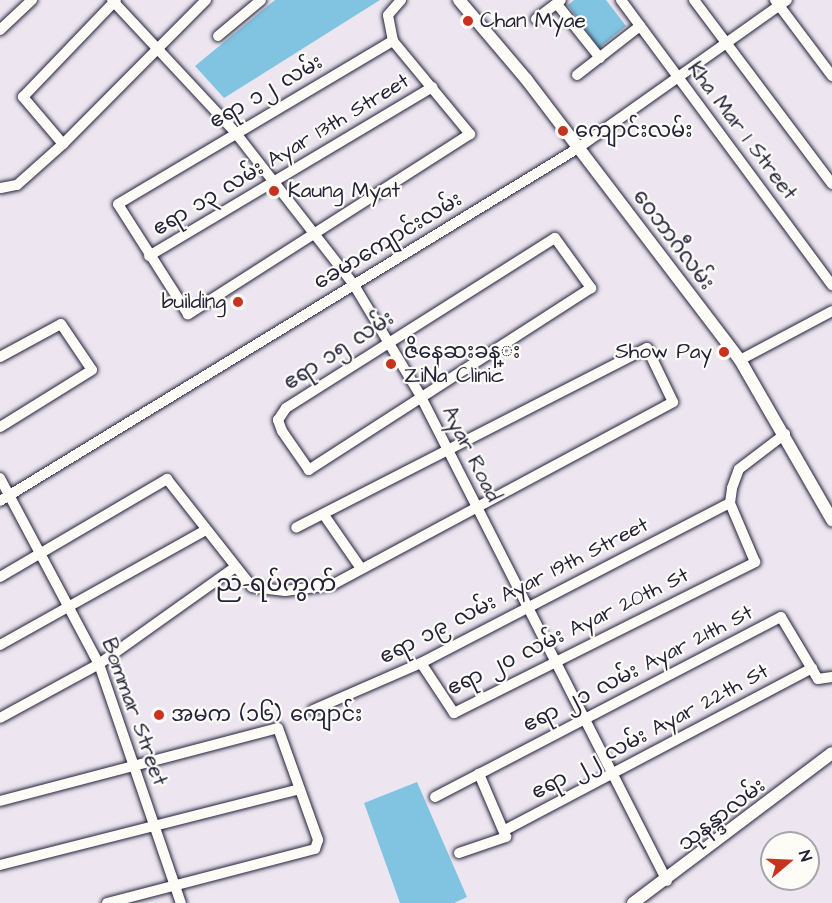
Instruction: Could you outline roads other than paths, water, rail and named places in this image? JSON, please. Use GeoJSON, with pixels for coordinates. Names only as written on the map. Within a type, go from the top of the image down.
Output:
{"type":"FeatureCollection","features":[{"type":"Feature","properties":{"kind":"main road","name":"ဝေဘာဂီလမ်း"},"geometry":{"type":"LineString","coordinates":[[459,0],[578,148],[740,360],[785,434],[832,520]]}},
{"type":"Feature","properties":{"kind":"main road","name":"သုနန္ဒာလမ်း"},"geometry":{"type":"LineString","coordinates":[[633,903],[667,881],[832,753]]}},
{"type":"Feature","properties":{"kind":"street"},"geometry":{"type":"LineString","coordinates":[[0,30],[32,0]]}},
{"type":"Feature","properties":{"kind":"street"},"geometry":{"type":"LineString","coordinates":[[0,187],[17,185],[63,144],[156,47],[206,0]]}},
{"type":"Feature","properties":{"kind":"street"},"geometry":{"type":"LineString","coordinates":[[218,36],[261,0]]}},
{"type":"Feature","properties":{"kind":"street"},"geometry":{"type":"LineString","coordinates":[[149,256],[188,314],[315,229],[462,144],[470,134],[393,41],[388,15],[401,0]]}},
{"type":"Feature","properties":{"kind":"street","name":"Kha Mar 1 Street"},"geometry":{"type":"LineString","coordinates":[[621,0],[832,285]]}},
{"type":"Feature","properties":{"kind":"street"},"geometry":{"type":"LineString","coordinates":[[694,0],[832,184]]}},
{"type":"Feature","properties":{"kind":"street"},"geometry":{"type":"LineString","coordinates":[[63,144],[23,97],[114,1]]}},
{"type":"Feature","properties":{"kind":"street","name":"Ayar Road"},"geometry":{"type":"LineString","coordinates":[[114,1],[235,132],[315,229],[354,285],[420,395],[667,881]]}},
{"type":"Feature","properties":{"kind":"street"},"geometry":{"type":"LineString","coordinates":[[536,19],[559,2],[600,58]]}},
{"type":"Feature","properties":{"kind":"street"},"geometry":{"type":"LineString","coordinates":[[780,2],[832,76]]}},
{"type":"Feature","properties":{"kind":"street","name":"ခေမာကျောင်းလမ်း"},"geometry":{"type":"LineString","coordinates":[[0,501],[578,148],[780,2]]}},
{"type":"Feature","properties":{"kind":"street"},"geometry":{"type":"LineString","coordinates":[[577,75],[640,26]]}},
{"type":"Feature","properties":{"kind":"street","name":"ဧရာ ၁၂ လမ်း"},"geometry":{"type":"LineString","coordinates":[[149,256],[118,204],[235,132],[393,41]]}},
{"type":"Feature","properties":{"kind":"street","name":"ဧရာ ၁၃ လမ်း Ayar 13th Street"},"geometry":{"type":"LineString","coordinates":[[149,256],[433,87]]}},
{"type":"Feature","properties":{"kind":"street","name":"ဧရာ ၁၅ လမ်း"},"geometry":{"type":"LineString","coordinates":[[555,238],[591,288],[420,395],[309,470],[278,420],[286,408],[388,342],[555,238]]}},
{"type":"Feature","properties":{"kind":"street"},"geometry":{"type":"LineString","coordinates":[[740,360],[832,311]]}},
{"type":"Feature","properties":{"kind":"street"},"geometry":{"type":"LineString","coordinates":[[0,357],[61,324],[92,370],[0,427]]}},
{"type":"Feature","properties":{"kind":"street"},"geometry":{"type":"LineString","coordinates":[[0,577],[167,479],[234,568],[252,587],[285,591],[332,585],[360,567],[673,402],[646,348],[448,452],[296,528]]}},
{"type":"Feature","properties":{"kind":"street"},"geometry":{"type":"LineString","coordinates":[[730,503],[739,469],[785,434]]}},
{"type":"Feature","properties":{"kind":"street","name":"Bommar Street"},"geometry":{"type":"LineString","coordinates":[[0,478],[43,551],[99,664],[181,903]]}},
{"type":"Feature","properties":{"kind":"street","name":"ဧရာ ၂၀ လမ်း Ayar 20th St"},"geometry":{"type":"LineString","coordinates":[[421,663],[451,714],[755,562],[730,503]]}},
{"type":"Feature","properties":{"kind":"street","name":"ဧရာ ၁၉ လမ်း Ayar 19th Street"},"geometry":{"type":"LineString","coordinates":[[314,710],[421,663],[730,503]]}},
{"type":"Feature","properties":{"kind":"street"},"geometry":{"type":"LineString","coordinates":[[324,515],[360,567]]}},
{"type":"Feature","properties":{"kind":"street"},"geometry":{"type":"LineString","coordinates":[[0,645],[206,530]]}},
{"type":"Feature","properties":{"kind":"street"},"geometry":{"type":"LineString","coordinates":[[0,718],[99,664],[234,568]]}},
{"type":"Feature","properties":{"kind":"street","name":"ဧရာ ၂၁ လမ်း Ayar 21th St"},"geometry":{"type":"LineString","coordinates":[[435,797],[781,617],[812,668]]}},
{"type":"Feature","properties":{"kind":"street"},"geometry":{"type":"LineString","coordinates":[[812,668],[821,680],[832,677]]}},
{"type":"Feature","properties":{"kind":"street","name":"ဧရာ ၂၂ လမ်း Ayar 22th St"},"geometry":{"type":"LineString","coordinates":[[459,853],[506,837],[507,829],[812,668]]}},
{"type":"Feature","properties":{"kind":"street"},"geometry":{"type":"LineString","coordinates":[[0,801],[135,768],[278,728],[317,845],[107,903]]}},
{"type":"Feature","properties":{"kind":"street"},"geometry":{"type":"LineString","coordinates":[[478,774],[507,829]]}},
{"type":"Feature","properties":{"kind":"street"},"geometry":{"type":"LineString","coordinates":[[0,865],[300,789]]}},
{"type":"Feature","properties":{"kind":"water"},"geometry":{"type":"Polygon","coordinates":[[[275,0],[380,0],[224,98],[195,66],[275,0]]]}},
{"type":"Feature","properties":{"kind":"water"},"geometry":{"type":"Polygon","coordinates":[[[574,0],[606,0],[626,26],[599,48],[568,5],[574,0]]]}},
{"type":"Feature","properties":{"kind":"water"},"geometry":{"type":"Polygon","coordinates":[[[417,782],[467,897],[454,903],[400,903],[364,803],[417,782]]]}},
{"type":"Feature","properties":{"kind":"place","name":"Chan Myae"},"geometry":{"type":"Point","coordinates":[468,21]}},
{"type":"Feature","properties":{"kind":"place","name":"ကျောင်းလမ်း"},"geometry":{"type":"Point","coordinates":[563,131]}},
{"type":"Feature","properties":{"kind":"place","name":"Kaung Myat"},"geometry":{"type":"Point","coordinates":[274,191]}},
{"type":"Feature","properties":{"kind":"place","name":"building"},"geometry":{"type":"Point","coordinates":[238,302]}},
{"type":"Feature","properties":{"kind":"place","name":"Show Pay"},"geometry":{"type":"Point","coordinates":[724,352]}},
{"type":"Feature","properties":{"kind":"place","name":"ဇိနေဆးခန္း ZiNa Clinic"},"geometry":{"type":"Point","coordinates":[391,364]}},
{"type":"Feature","properties":{"kind":"place","name":"အမက (၁၆) ကျောင်း"},"geometry":{"type":"Point","coordinates":[159,715]}},
{"type":"Feature","properties":{"kind":"district","name":"ည-ရပ်ကွက်"},"geometry":{"type":"Point","coordinates":[276,585]}}]}
